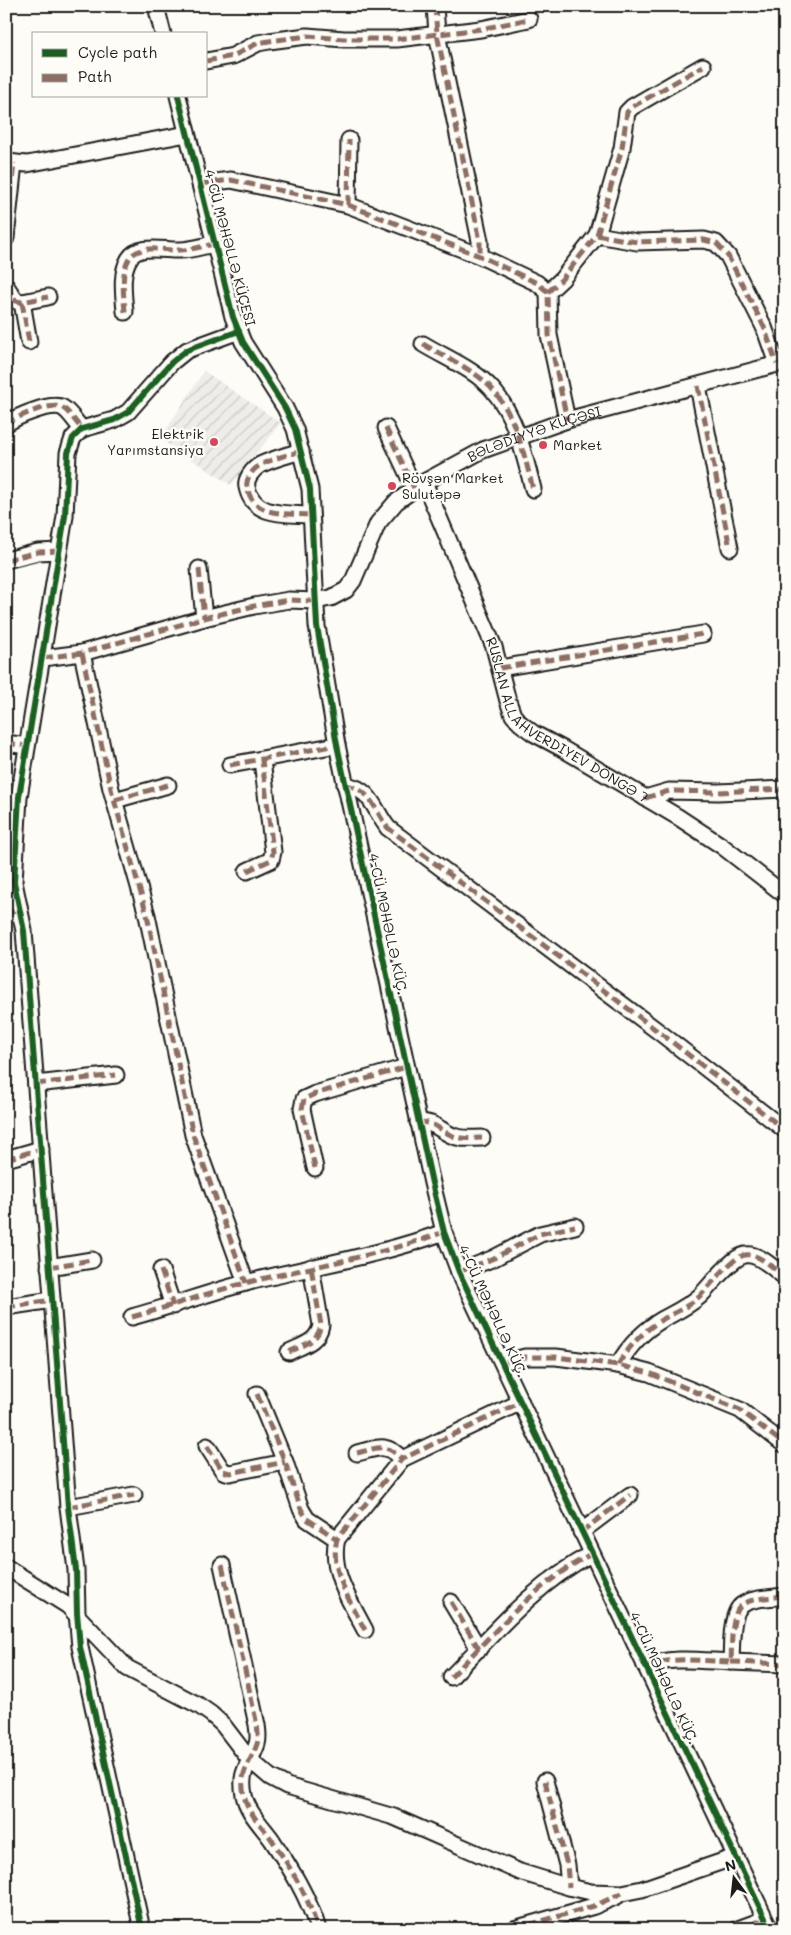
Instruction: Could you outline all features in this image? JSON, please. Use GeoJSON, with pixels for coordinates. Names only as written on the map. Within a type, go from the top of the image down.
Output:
{"type":"FeatureCollection","features":[{"type":"Feature","properties":{"kind":"street"},"geometry":{"type":"LineString","coordinates":[[156,6],[162,32]]}},
{"type":"Feature","properties":{"kind":"street"},"geometry":{"type":"LineString","coordinates":[[435,6],[437,34],[480,241],[480,256]]}},
{"type":"Feature","properties":{"kind":"street"},"geometry":{"type":"LineString","coordinates":[[208,61],[233,56],[258,43],[307,36],[344,39],[396,39],[481,29],[529,19]]}},
{"type":"Feature","properties":{"kind":"street"},"geometry":{"type":"LineString","coordinates":[[567,420],[549,334],[548,292],[597,235],[622,148],[628,112],[632,106],[704,66]]}},
{"type":"Feature","properties":{"kind":"street","name":"4-CÜ MƏHƏLLƏ KÜÇESI"},"geometry":{"type":"LineString","coordinates":[[179,98],[214,244],[239,331],[250,353],[285,408],[295,429],[310,489],[316,601]]}},
{"type":"Feature","properties":{"kind":"street"},"geometry":{"type":"LineString","coordinates":[[6,238],[10,163],[34,162],[188,134]]}},
{"type":"Feature","properties":{"kind":"street"},"geometry":{"type":"LineString","coordinates":[[348,205],[349,140]]}},
{"type":"Feature","properties":{"kind":"street"},"geometry":{"type":"LineString","coordinates":[[200,184],[231,180],[348,205],[480,256],[536,283],[548,292]]}},
{"type":"Feature","properties":{"kind":"street"},"geometry":{"type":"LineString","coordinates":[[597,235],[637,242],[704,240],[716,244],[728,256],[781,363]]}},
{"type":"Feature","properties":{"kind":"street"},"geometry":{"type":"LineString","coordinates":[[125,312],[123,279],[129,258],[137,252],[146,250],[194,249],[214,244]]}},
{"type":"Feature","properties":{"kind":"street"},"geometry":{"type":"LineString","coordinates":[[6,286],[16,301],[22,302],[48,297]]}},
{"type":"Feature","properties":{"kind":"street"},"geometry":{"type":"LineString","coordinates":[[22,302],[29,342]]}},
{"type":"Feature","properties":{"kind":"street"},"geometry":{"type":"LineString","coordinates":[[142,1929],[80,1647],[76,1570],[68,1507],[24,930],[19,906],[10,883],[19,797],[65,516],[68,453],[73,438],[82,429],[114,420],[128,412],[172,362],[187,350],[239,331]]}},
{"type":"Feature","properties":{"kind":"street"},"geometry":{"type":"LineString","coordinates":[[423,344],[478,376],[491,388],[508,414],[519,436],[533,489]]}},
{"type":"Feature","properties":{"kind":"street","name":"BƏLƏDIYYƏ KÜÇƏSI"},"geometry":{"type":"LineString","coordinates":[[43,658],[82,653],[204,618],[288,600],[316,601],[331,598],[346,590],[354,581],[378,524],[396,502],[419,485],[483,450],[567,420],[781,363]]}},
{"type":"Feature","properties":{"kind":"street"},"geometry":{"type":"LineString","coordinates":[[698,386],[730,548]]}},
{"type":"Feature","properties":{"kind":"street"},"geometry":{"type":"LineString","coordinates":[[6,424],[45,407],[57,406],[63,408],[82,429]]}},
{"type":"Feature","properties":{"kind":"street","name":"RUSLAN ALLAHVERDIYEV DÖNGƏ 7"},"geometry":{"type":"LineString","coordinates":[[386,428],[419,485],[494,647],[508,701],[513,715],[520,724],[722,846],[785,895]]}},
{"type":"Feature","properties":{"kind":"street"},"geometry":{"type":"LineString","coordinates":[[301,451],[260,466],[251,474],[246,485],[251,500],[257,507],[270,512],[312,515]]}},
{"type":"Feature","properties":{"kind":"street"},"geometry":{"type":"LineString","coordinates":[[6,560],[38,552],[59,551]]}},
{"type":"Feature","properties":{"kind":"street"},"geometry":{"type":"LineString","coordinates":[[199,569],[204,618]]}},
{"type":"Feature","properties":{"kind":"street","name":"4-CÜ MƏHƏLLƏ KÜÇ."},"geometry":{"type":"LineString","coordinates":[[316,601],[320,646],[337,745],[418,1122],[444,1232],[459,1272],[767,1924]]}},
{"type":"Feature","properties":{"kind":"street"},"geometry":{"type":"LineString","coordinates":[[500,668],[703,634]]}},
{"type":"Feature","properties":{"kind":"street"},"geometry":{"type":"LineString","coordinates":[[82,653],[115,800],[147,915],[193,1135],[246,1283]]}},
{"type":"Feature","properties":{"kind":"street"},"geometry":{"type":"LineString","coordinates":[[6,742],[27,746]]}},
{"type":"Feature","properties":{"kind":"street"},"geometry":{"type":"LineString","coordinates":[[230,765],[337,745]]}},
{"type":"Feature","properties":{"kind":"street"},"geometry":{"type":"LineString","coordinates":[[247,871],[272,860],[273,852],[262,760]]}},
{"type":"Feature","properties":{"kind":"street"},"geometry":{"type":"LineString","coordinates":[[115,800],[168,785]]}},
{"type":"Feature","properties":{"kind":"street"},"geometry":{"type":"LineString","coordinates":[[346,786],[356,787],[365,792],[388,828],[663,1035],[785,1130]]}},
{"type":"Feature","properties":{"kind":"street"},"geometry":{"type":"LineString","coordinates":[[645,798],[669,791],[718,792],[785,789]]}},
{"type":"Feature","properties":{"kind":"street"},"geometry":{"type":"LineString","coordinates":[[6,917],[19,906]]}},
{"type":"Feature","properties":{"kind":"street"},"geometry":{"type":"LineString","coordinates":[[315,1168],[302,1109],[304,1099],[406,1066]]}},
{"type":"Feature","properties":{"kind":"street"},"geometry":{"type":"LineString","coordinates":[[36,1084],[116,1075]]}},
{"type":"Feature","properties":{"kind":"street"},"geometry":{"type":"LineString","coordinates":[[418,1122],[432,1124],[450,1135],[462,1139],[482,1138]]}},
{"type":"Feature","properties":{"kind":"street"},"geometry":{"type":"LineString","coordinates":[[6,1159],[41,1149]]}},
{"type":"Feature","properties":{"kind":"street"},"geometry":{"type":"LineString","coordinates":[[459,1272],[494,1258],[540,1234],[575,1226]]}},
{"type":"Feature","properties":{"kind":"street"},"geometry":{"type":"LineString","coordinates":[[132,1316],[173,1306],[246,1283],[411,1244],[444,1232]]}},
{"type":"Feature","properties":{"kind":"street"},"geometry":{"type":"LineString","coordinates":[[618,1365],[628,1348],[644,1332],[690,1304],[734,1260],[745,1255],[754,1256],[785,1277]]}},
{"type":"Feature","properties":{"kind":"street"},"geometry":{"type":"LineString","coordinates":[[49,1267],[92,1260]]}},
{"type":"Feature","properties":{"kind":"street"},"geometry":{"type":"LineString","coordinates":[[289,1352],[314,1340],[320,1332],[321,1325],[312,1267]]}},
{"type":"Feature","properties":{"kind":"street"},"geometry":{"type":"LineString","coordinates":[[161,1270],[173,1306]]}},
{"type":"Feature","properties":{"kind":"street"},"geometry":{"type":"LineString","coordinates":[[6,1307],[52,1300]]}},
{"type":"Feature","properties":{"kind":"street"},"geometry":{"type":"LineString","coordinates":[[503,1363],[525,1357],[556,1356],[618,1365],[649,1373],[740,1410],[785,1444]]}},
{"type":"Feature","properties":{"kind":"street"},"geometry":{"type":"LineString","coordinates":[[257,1394],[285,1462],[292,1487],[307,1519],[337,1539]]}},
{"type":"Feature","properties":{"kind":"street"},"geometry":{"type":"LineString","coordinates":[[365,1630],[350,1603],[335,1564],[334,1551],[337,1539],[402,1459],[521,1402]]}},
{"type":"Feature","properties":{"kind":"street"},"geometry":{"type":"LineString","coordinates":[[207,1446],[223,1471],[230,1473],[285,1462]]}},
{"type":"Feature","properties":{"kind":"street"},"geometry":{"type":"LineString","coordinates":[[357,1453],[384,1447],[393,1450],[402,1459]]}},
{"type":"Feature","properties":{"kind":"street"},"geometry":{"type":"LineString","coordinates":[[581,1532],[630,1494]]}},
{"type":"Feature","properties":{"kind":"street"},"geometry":{"type":"LineString","coordinates":[[68,1507],[134,1495]]}},
{"type":"Feature","properties":{"kind":"street"},"geometry":{"type":"LineString","coordinates":[[451,1677],[524,1600],[568,1566],[591,1554]]}},
{"type":"Feature","properties":{"kind":"street"},"geometry":{"type":"LineString","coordinates":[[222,1565],[257,1725],[257,1745],[244,1772],[242,1784],[244,1798],[250,1811],[294,1874],[314,1914],[318,1929]]}},
{"type":"Feature","properties":{"kind":"street"},"geometry":{"type":"LineString","coordinates":[[6,1567],[77,1613],[128,1668],[191,1701],[211,1714],[223,1725],[249,1759],[270,1777],[287,1786],[394,1817],[493,1861],[570,1888],[591,1892],[622,1893],[642,1889],[735,1857]]}},
{"type":"Feature","properties":{"kind":"street"},"geometry":{"type":"LineString","coordinates":[[731,1662],[734,1615],[741,1605],[755,1600],[785,1596]]}},
{"type":"Feature","properties":{"kind":"street"},"geometry":{"type":"LineString","coordinates":[[451,1602],[479,1648]]}},
{"type":"Feature","properties":{"kind":"street"},"geometry":{"type":"LineString","coordinates":[[645,1666],[656,1662],[673,1660],[785,1664]]}},
{"type":"Feature","properties":{"kind":"street"},"geometry":{"type":"LineString","coordinates":[[545,1781],[568,1865],[570,1888]]}},
{"type":"Feature","properties":{"kind":"street"},"geometry":{"type":"LineString","coordinates":[[514,1929],[539,1925],[594,1906],[622,1893]]}},
{"type":"Feature","properties":{"kind":"street"},"geometry":{"type":"LineString","coordinates":[[738,1929],[767,1924]]}},
{"type":"Feature","properties":{"kind":"shaded area","name":"Elektrik Yarımstansiya"},"geometry":{"type":"Polygon","coordinates":[[[204,371],[281,423],[231,485],[160,439],[204,371]]]}},
{"type":"Feature","properties":{"kind":"marked path"},"geometry":{"type":"LineString","coordinates":[[435,6],[437,34],[480,241],[480,256]]}},
{"type":"Feature","properties":{"kind":"marked path"},"geometry":{"type":"LineString","coordinates":[[208,61],[233,56],[258,43],[307,36],[344,39],[397,39],[481,29],[529,19]]}},
{"type":"Feature","properties":{"kind":"marked path"},"geometry":{"type":"LineString","coordinates":[[548,292],[562,279],[597,235],[622,148],[627,112],[632,107],[703,66]]}},
{"type":"Feature","properties":{"kind":"marked path"},"geometry":{"type":"LineString","coordinates":[[348,205],[349,140]]}},
{"type":"Feature","properties":{"kind":"marked path"},"geometry":{"type":"LineString","coordinates":[[6,238],[14,163]]}},
{"type":"Feature","properties":{"kind":"marked path"},"geometry":{"type":"LineString","coordinates":[[200,184],[231,180],[348,205],[480,256],[537,283],[548,292],[549,335],[567,420]]}},
{"type":"Feature","properties":{"kind":"marked path"},"geometry":{"type":"LineString","coordinates":[[597,235],[637,242],[704,240],[716,243],[728,256],[764,327],[777,364]]}},
{"type":"Feature","properties":{"kind":"marked path"},"geometry":{"type":"LineString","coordinates":[[125,312],[124,271],[133,254],[145,249],[184,250],[214,244]]}},
{"type":"Feature","properties":{"kind":"marked path"},"geometry":{"type":"LineString","coordinates":[[6,286],[16,301],[22,302],[48,297]]}},
{"type":"Feature","properties":{"kind":"marked path"},"geometry":{"type":"LineString","coordinates":[[22,302],[29,342]]}},
{"type":"Feature","properties":{"kind":"marked path"},"geometry":{"type":"LineString","coordinates":[[423,344],[459,364],[492,389],[513,423],[533,489]]}},
{"type":"Feature","properties":{"kind":"marked path"},"geometry":{"type":"LineString","coordinates":[[698,386],[730,548]]}},
{"type":"Feature","properties":{"kind":"marked path"},"geometry":{"type":"LineString","coordinates":[[6,424],[34,411],[58,406],[68,412],[82,429]]}},
{"type":"Feature","properties":{"kind":"marked path"},"geometry":{"type":"LineString","coordinates":[[386,428],[414,488]]}},
{"type":"Feature","properties":{"kind":"marked path"},"geometry":{"type":"LineString","coordinates":[[301,451],[260,465],[248,478],[247,487],[250,497],[264,509],[272,512],[311,515]]}},
{"type":"Feature","properties":{"kind":"marked path"},"geometry":{"type":"LineString","coordinates":[[6,560],[38,552],[59,551]]}},
{"type":"Feature","properties":{"kind":"marked path"},"geometry":{"type":"LineString","coordinates":[[199,569],[204,618]]}},
{"type":"Feature","properties":{"kind":"marked path"},"geometry":{"type":"LineString","coordinates":[[43,658],[82,653],[204,618],[254,606],[289,600],[315,601]]}},
{"type":"Feature","properties":{"kind":"marked path"},"geometry":{"type":"LineString","coordinates":[[500,668],[703,634]]}},
{"type":"Feature","properties":{"kind":"marked path"},"geometry":{"type":"LineString","coordinates":[[82,653],[111,789],[147,915],[193,1135],[246,1283]]}},
{"type":"Feature","properties":{"kind":"marked path"},"geometry":{"type":"LineString","coordinates":[[6,743],[27,746]]}},
{"type":"Feature","properties":{"kind":"marked path"},"geometry":{"type":"LineString","coordinates":[[230,765],[337,745]]}},
{"type":"Feature","properties":{"kind":"marked path"},"geometry":{"type":"LineString","coordinates":[[247,871],[271,860],[273,852],[262,760]]}},
{"type":"Feature","properties":{"kind":"marked path"},"geometry":{"type":"LineString","coordinates":[[115,800],[168,785]]}},
{"type":"Feature","properties":{"kind":"marked path"},"geometry":{"type":"LineString","coordinates":[[345,785],[354,787],[367,795],[388,828],[663,1035],[785,1130]]}},
{"type":"Feature","properties":{"kind":"marked path"},"geometry":{"type":"LineString","coordinates":[[645,798],[669,791],[718,792],[785,789]]}},
{"type":"Feature","properties":{"kind":"marked path"},"geometry":{"type":"LineString","coordinates":[[6,917],[19,906]]}},
{"type":"Feature","properties":{"kind":"marked path"},"geometry":{"type":"LineString","coordinates":[[315,1168],[302,1109],[304,1099],[406,1067]]}},
{"type":"Feature","properties":{"kind":"marked path"},"geometry":{"type":"LineString","coordinates":[[36,1084],[116,1075]]}},
{"type":"Feature","properties":{"kind":"marked path"},"geometry":{"type":"LineString","coordinates":[[418,1122],[432,1125],[459,1138],[482,1138]]}},
{"type":"Feature","properties":{"kind":"marked path"},"geometry":{"type":"LineString","coordinates":[[6,1159],[41,1149]]}},
{"type":"Feature","properties":{"kind":"marked path"},"geometry":{"type":"LineString","coordinates":[[459,1272],[494,1258],[540,1234],[575,1226]]}},
{"type":"Feature","properties":{"kind":"marked path"},"geometry":{"type":"LineString","coordinates":[[132,1317],[234,1286],[372,1254],[444,1232]]}},
{"type":"Feature","properties":{"kind":"marked path"},"geometry":{"type":"LineString","coordinates":[[618,1365],[627,1351],[643,1333],[656,1323],[696,1300],[728,1266],[740,1257],[745,1255],[755,1256],[785,1277]]}},
{"type":"Feature","properties":{"kind":"marked path"},"geometry":{"type":"LineString","coordinates":[[49,1267],[92,1260]]}},
{"type":"Feature","properties":{"kind":"marked path"},"geometry":{"type":"LineString","coordinates":[[289,1352],[313,1339],[321,1325],[311,1267]]}},
{"type":"Feature","properties":{"kind":"marked path"},"geometry":{"type":"LineString","coordinates":[[161,1270],[173,1306]]}},
{"type":"Feature","properties":{"kind":"marked path"},"geometry":{"type":"LineString","coordinates":[[6,1307],[52,1300]]}},
{"type":"Feature","properties":{"kind":"marked path"},"geometry":{"type":"LineString","coordinates":[[503,1363],[525,1357],[556,1357],[618,1365],[649,1373],[740,1410],[785,1445]]}},
{"type":"Feature","properties":{"kind":"marked path"},"geometry":{"type":"LineString","coordinates":[[257,1394],[285,1462],[301,1509],[307,1519],[337,1539]]}},
{"type":"Feature","properties":{"kind":"marked path"},"geometry":{"type":"LineString","coordinates":[[365,1630],[348,1598],[339,1574],[335,1551],[337,1539],[402,1459],[521,1402]]}},
{"type":"Feature","properties":{"kind":"marked path"},"geometry":{"type":"LineString","coordinates":[[207,1446],[223,1471],[230,1473],[285,1462]]}},
{"type":"Feature","properties":{"kind":"marked path"},"geometry":{"type":"LineString","coordinates":[[357,1453],[376,1448],[386,1448],[402,1459]]}},
{"type":"Feature","properties":{"kind":"marked path"},"geometry":{"type":"LineString","coordinates":[[68,1507],[134,1495]]}},
{"type":"Feature","properties":{"kind":"marked path"},"geometry":{"type":"LineString","coordinates":[[581,1532],[630,1495]]}},
{"type":"Feature","properties":{"kind":"marked path"},"geometry":{"type":"LineString","coordinates":[[451,1677],[534,1594],[571,1566],[591,1554]]}},
{"type":"Feature","properties":{"kind":"marked path"},"geometry":{"type":"LineString","coordinates":[[222,1565],[258,1733],[257,1744],[244,1773],[244,1795],[248,1807],[286,1861],[309,1905],[318,1929]]}},
{"type":"Feature","properties":{"kind":"marked path"},"geometry":{"type":"LineString","coordinates":[[645,1666],[677,1660],[731,1662],[732,1631],[738,1609],[746,1602],[752,1600],[785,1596]]}},
{"type":"Feature","properties":{"kind":"marked path"},"geometry":{"type":"LineString","coordinates":[[451,1602],[479,1649]]}},
{"type":"Feature","properties":{"kind":"marked path"},"geometry":{"type":"LineString","coordinates":[[731,1662],[785,1664]]}},
{"type":"Feature","properties":{"kind":"marked path"},"geometry":{"type":"LineString","coordinates":[[545,1781],[567,1865],[569,1887]]}},
{"type":"Feature","properties":{"kind":"marked path"},"geometry":{"type":"LineString","coordinates":[[514,1929],[594,1906],[622,1893]]}},
{"type":"Feature","properties":{"kind":"marked path"},"geometry":{"type":"LineString","coordinates":[[738,1929],[765,1919]]}},
{"type":"Feature","properties":{"kind":"cycle path"},"geometry":{"type":"LineString","coordinates":[[178,98],[233,317],[243,342],[285,408],[295,429],[310,489],[317,626],[337,745],[444,1232],[459,1272],[770,1929]]}},
{"type":"Feature","properties":{"kind":"cycle path"},"geometry":{"type":"LineString","coordinates":[[142,1929],[80,1647],[76,1570],[68,1507],[24,931],[14,882],[19,797],[65,516],[68,453],[73,438],[82,429],[114,420],[128,412],[172,362],[187,350],[239,331]]}},
{"type":"Feature","properties":{"kind":"place","name":"Elektrik Yarımstansiya"},"geometry":{"type":"Point","coordinates":[214,442]}},
{"type":"Feature","properties":{"kind":"place","name":"Market"},"geometry":{"type":"Point","coordinates":[543,445]}},
{"type":"Feature","properties":{"kind":"place","name":"Rövşən Market Sulutəpə"},"geometry":{"type":"Point","coordinates":[392,486]}}]}
